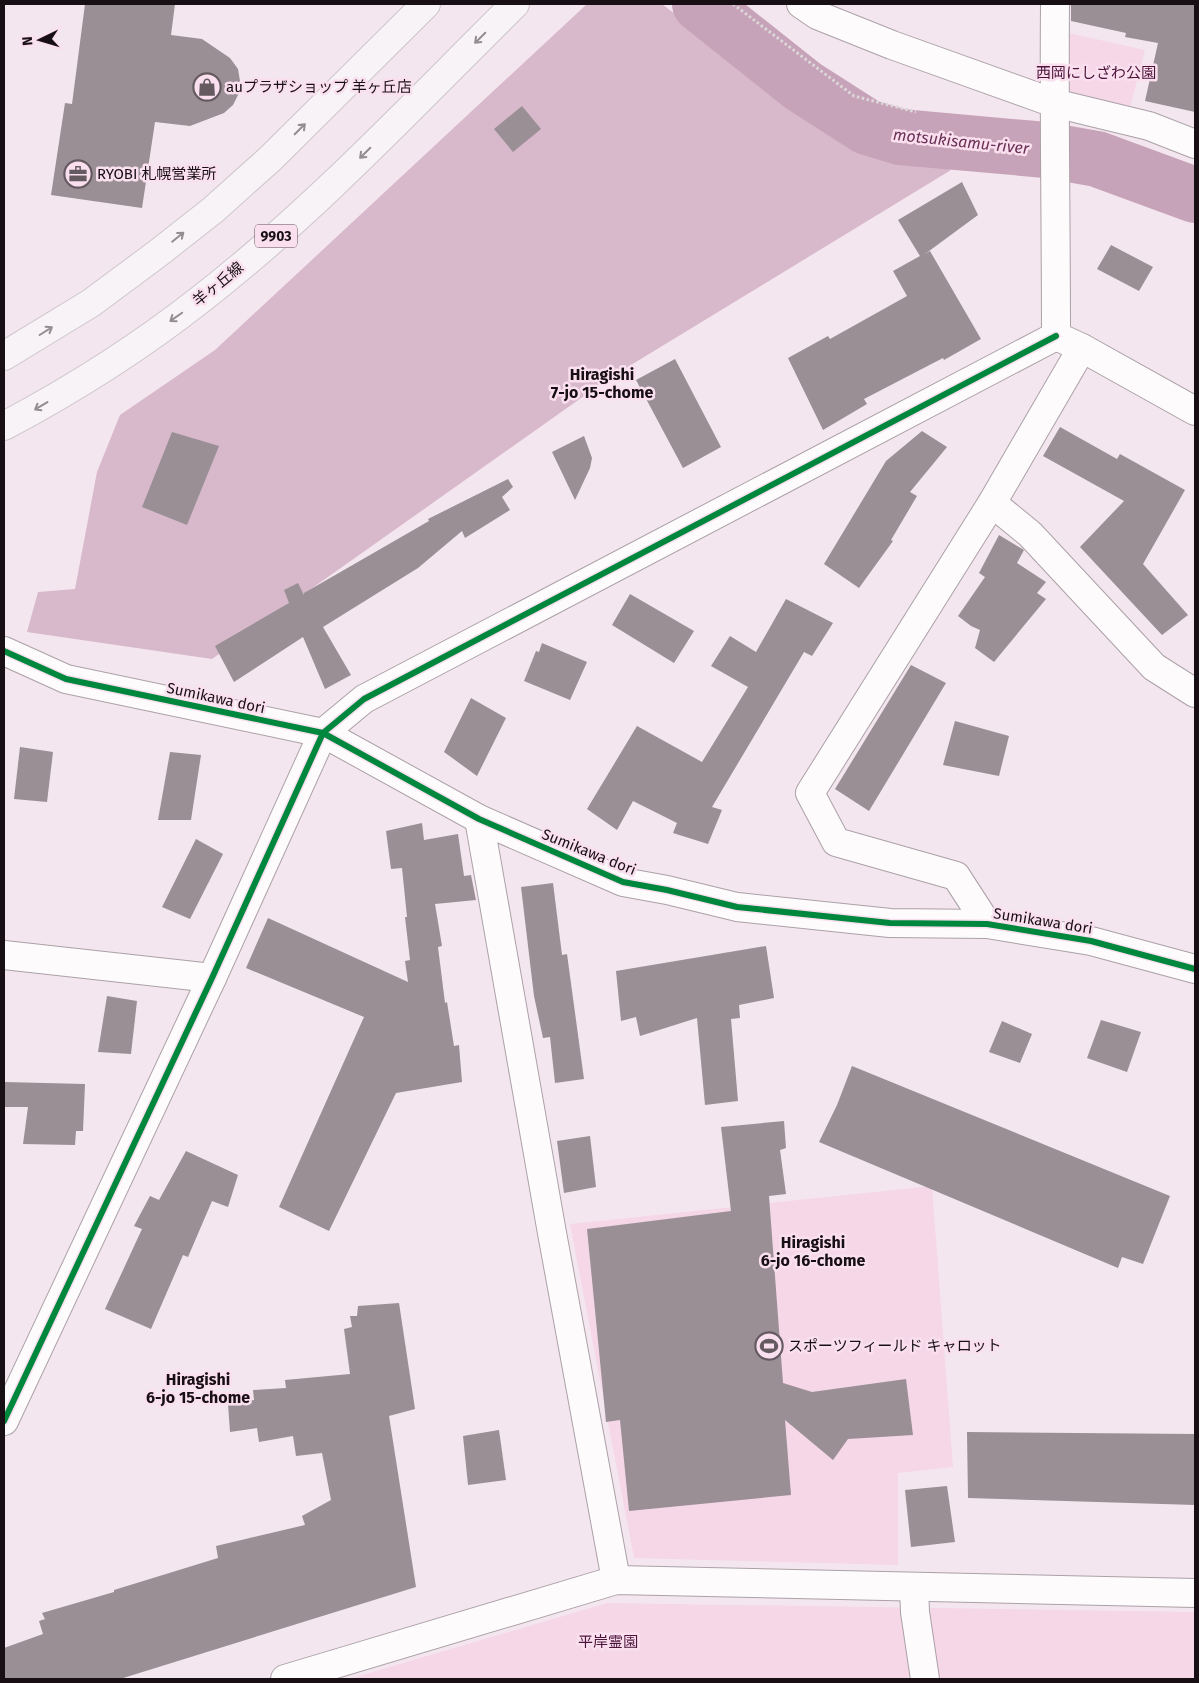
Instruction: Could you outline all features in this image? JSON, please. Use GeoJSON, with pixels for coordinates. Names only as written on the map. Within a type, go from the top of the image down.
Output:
{"type":"FeatureCollection","features":[{"type":"Feature","properties":{"kind":"main road"},"geometry":{"type":"LineString","coordinates":[[4,356],[91,303],[213,210],[271,158],[426,4]]}},
{"type":"Feature","properties":{"kind":"main road","name":"羊ヶ丘線"},"geometry":{"type":"LineString","coordinates":[[4,426],[108,365],[200,300],[269,242],[359,159],[515,4]]}},
{"type":"Feature","properties":{"kind":"street"},"geometry":{"type":"LineString","coordinates":[[801,4],[817,15],[1055,110],[1149,126],[1195,144]]}},
{"type":"Feature","properties":{"kind":"street"},"geometry":{"type":"LineString","coordinates":[[1055,4],[1056,336]]}},
{"type":"Feature","properties":{"kind":"street"},"geometry":{"type":"LineString","coordinates":[[1056,336],[1082,348],[1195,411]]}},
{"type":"Feature","properties":{"kind":"street"},"geometry":{"type":"LineString","coordinates":[[4,1421],[212,978],[323,733],[364,698],[1056,336]]}},
{"type":"Feature","properties":{"kind":"street"},"geometry":{"type":"LineString","coordinates":[[987,924],[956,876],[836,842],[810,793],[992,503],[1082,348]]}},
{"type":"Feature","properties":{"kind":"street"},"geometry":{"type":"LineString","coordinates":[[992,503],[1030,534],[1154,667],[1195,693]]}},
{"type":"Feature","properties":{"kind":"street","name":"Sumikawa dori"},"geometry":{"type":"LineString","coordinates":[[4,652],[66,679],[323,733],[480,819],[623,882],[667,890],[737,907],[890,923],[987,924],[1091,941],[1195,969]]}},
{"type":"Feature","properties":{"kind":"street"},"geometry":{"type":"LineString","coordinates":[[480,819],[616,1580]]}},
{"type":"Feature","properties":{"kind":"street"},"geometry":{"type":"LineString","coordinates":[[4,956],[212,978]]}},
{"type":"Feature","properties":{"kind":"street"},"geometry":{"type":"LineString","coordinates":[[285,1679],[616,1580],[1195,1593]]}},
{"type":"Feature","properties":{"kind":"street"},"geometry":{"type":"LineString","coordinates":[[914,1587],[915,1612],[925,1679]]}},
{"type":"Feature","properties":{"kind":"path"},"geometry":{"type":"LineString","coordinates":[[733,4],[854,96],[916,112]]}},
{"type":"Feature","properties":{"kind":"green space","name":"西岡にしざわ公園"},"geometry":{"type":"Polygon","coordinates":[[[1064,32],[1145,50],[1129,111],[1067,101],[1064,32]]]}},
{"type":"Feature","properties":{"kind":"green space","name":"スポーツフィールド キャロット"},"geometry":{"type":"Polygon","coordinates":[[[932,1186],[953,1467],[898,1473],[898,1565],[634,1558],[570,1224],[932,1186]]]}},
{"type":"Feature","properties":{"kind":"green space","name":"平岸霊園"},"geometry":{"type":"Polygon","coordinates":[[[607,1603],[1195,1612],[1195,1679],[349,1679],[607,1603]]]}},
{"type":"Feature","properties":{"kind":"shaded area"},"geometry":{"type":"Polygon","coordinates":[[[587,4],[662,4],[827,133],[951,170],[608,379],[212,659],[27,632],[38,592],[75,589],[97,472],[120,415],[215,350],[587,4]]]}},
{"type":"Feature","properties":{"kind":"building"},"geometry":{"type":"Polygon","coordinates":[[[85,4],[175,4],[171,35],[202,39],[230,58],[238,69],[239,93],[233,105],[224,113],[190,126],[155,122],[142,208],[51,195],[65,103],[72,104],[85,4]]]}},
{"type":"Feature","properties":{"kind":"building"},"geometry":{"type":"Polygon","coordinates":[[[1071,4],[1195,4],[1195,112],[1145,101],[1158,43],[1125,37],[1126,33],[1071,21],[1071,4]]]}},
{"type":"Feature","properties":{"kind":"building"},"geometry":{"type":"Polygon","coordinates":[[[522,106],[541,129],[513,152],[494,129],[522,106]]]}},
{"type":"Feature","properties":{"kind":"building"},"geometry":{"type":"Polygon","coordinates":[[[962,182],[978,215],[925,254],[930,251],[981,339],[944,360],[943,358],[864,399],[867,404],[823,430],[788,358],[828,336],[830,339],[907,296],[893,271],[920,256],[898,220],[962,182]]]}},
{"type":"Feature","properties":{"kind":"building"},"geometry":{"type":"Polygon","coordinates":[[[1111,245],[1153,267],[1139,291],[1097,269],[1111,245]]]}},
{"type":"Feature","properties":{"kind":"building"},"geometry":{"type":"Polygon","coordinates":[[[675,359],[721,447],[683,468],[636,380],[675,359]]]}},
{"type":"Feature","properties":{"kind":"building"},"geometry":{"type":"Polygon","coordinates":[[[1060,427],[1117,459],[1120,454],[1185,490],[1143,564],[1188,615],[1162,635],[1080,547],[1124,501],[1043,456],[1060,427]]]}},
{"type":"Feature","properties":{"kind":"building"},"geometry":{"type":"Polygon","coordinates":[[[922,431],[947,447],[910,492],[917,496],[891,540],[893,541],[859,588],[824,564],[886,461],[922,431]]]}},
{"type":"Feature","properties":{"kind":"building"},"geometry":{"type":"Polygon","coordinates":[[[172,432],[219,446],[187,525],[142,507],[172,432]]]}},
{"type":"Feature","properties":{"kind":"building"},"geometry":{"type":"Polygon","coordinates":[[[584,436],[592,458],[590,468],[575,500],[552,452],[584,436]]]}},
{"type":"Feature","properties":{"kind":"building"},"geometry":{"type":"Polygon","coordinates":[[[508,479],[513,487],[502,497],[510,510],[465,538],[462,531],[418,568],[323,627],[351,675],[325,689],[303,637],[234,682],[215,646],[289,603],[284,590],[298,583],[304,595],[304,593],[429,521],[428,519],[508,479]]]}},
{"type":"Feature","properties":{"kind":"building"},"geometry":{"type":"Polygon","coordinates":[[[999,535],[1024,550],[1017,563],[1046,582],[1037,593],[1046,599],[994,662],[975,648],[980,630],[958,616],[985,577],[979,573],[999,535]]]}},
{"type":"Feature","properties":{"kind":"building"},"geometry":{"type":"Polygon","coordinates":[[[630,594],[694,631],[674,663],[612,625],[630,594]]]}},
{"type":"Feature","properties":{"kind":"building"},"geometry":{"type":"Polygon","coordinates":[[[786,599],[833,623],[812,656],[804,652],[712,807],[722,810],[708,844],[673,833],[677,823],[633,801],[617,830],[587,809],[637,726],[702,762],[748,687],[711,666],[730,636],[756,652],[786,599]]]}},
{"type":"Feature","properties":{"kind":"building"},"geometry":{"type":"Polygon","coordinates":[[[542,643],[587,662],[570,700],[524,681],[536,651],[539,652],[542,643]]]}},
{"type":"Feature","properties":{"kind":"building"},"geometry":{"type":"Polygon","coordinates":[[[911,665],[946,683],[869,811],[835,789],[911,665]]]}},
{"type":"Feature","properties":{"kind":"building"},"geometry":{"type":"Polygon","coordinates":[[[471,698],[506,718],[477,776],[444,752],[471,698]]]}},
{"type":"Feature","properties":{"kind":"building"},"geometry":{"type":"Polygon","coordinates":[[[955,721],[1009,736],[999,776],[943,765],[955,721]]]}},
{"type":"Feature","properties":{"kind":"building"},"geometry":{"type":"Polygon","coordinates":[[[20,747],[53,752],[47,802],[14,799],[20,747]]]}},
{"type":"Feature","properties":{"kind":"building"},"geometry":{"type":"Polygon","coordinates":[[[170,752],[201,755],[191,820],[158,820],[170,752]]]}},
{"type":"Feature","properties":{"kind":"building"},"geometry":{"type":"Polygon","coordinates":[[[422,823],[424,840],[458,834],[464,876],[471,875],[476,900],[435,904],[442,946],[438,947],[445,1003],[447,1002],[454,1046],[459,1045],[462,1082],[396,1093],[329,1231],[279,1207],[364,1017],[246,968],[268,918],[408,982],[405,961],[410,960],[402,868],[391,869],[386,831],[422,823]]]}},
{"type":"Feature","properties":{"kind":"building"},"geometry":{"type":"Polygon","coordinates":[[[196,839],[223,854],[190,919],[162,907],[196,839]]]}},
{"type":"Feature","properties":{"kind":"building"},"geometry":{"type":"Polygon","coordinates":[[[553,883],[562,955],[567,954],[584,1079],[555,1083],[550,1037],[543,1038],[534,996],[521,887],[553,883]]]}},
{"type":"Feature","properties":{"kind":"building"},"geometry":{"type":"Polygon","coordinates":[[[766,946],[774,998],[739,1005],[740,1018],[731,1019],[738,1101],[705,1105],[697,1018],[640,1036],[636,1017],[621,1021],[616,971],[766,946]]]}},
{"type":"Feature","properties":{"kind":"building"},"geometry":{"type":"Polygon","coordinates":[[[107,996],[137,1001],[131,1054],[98,1052],[107,996]]]}},
{"type":"Feature","properties":{"kind":"building"},"geometry":{"type":"Polygon","coordinates":[[[1101,1020],[1141,1032],[1127,1072],[1087,1058],[1101,1020]]]}},
{"type":"Feature","properties":{"kind":"building"},"geometry":{"type":"Polygon","coordinates":[[[1002,1021],[1032,1034],[1020,1063],[989,1052],[1002,1021]]]}},
{"type":"Feature","properties":{"kind":"building"},"geometry":{"type":"Polygon","coordinates":[[[852,1066],[1170,1196],[1143,1264],[1122,1257],[1118,1268],[819,1142],[837,1105],[852,1066]]]}},
{"type":"Feature","properties":{"kind":"building"},"geometry":{"type":"Polygon","coordinates":[[[4,1082],[85,1084],[83,1131],[76,1131],[75,1145],[23,1144],[28,1107],[4,1107],[4,1082]]]}},
{"type":"Feature","properties":{"kind":"building"},"geometry":{"type":"Polygon","coordinates":[[[784,1121],[786,1148],[780,1150],[786,1194],[769,1196],[783,1383],[812,1392],[906,1379],[913,1435],[848,1439],[833,1460],[785,1420],[791,1495],[629,1511],[620,1420],[606,1422],[587,1229],[731,1211],[721,1127],[784,1121]]]}},
{"type":"Feature","properties":{"kind":"building"},"geometry":{"type":"Polygon","coordinates":[[[590,1136],[596,1187],[564,1193],[557,1141],[590,1136]]]}},
{"type":"Feature","properties":{"kind":"building"},"geometry":{"type":"Polygon","coordinates":[[[186,1151],[238,1175],[228,1207],[212,1201],[188,1257],[183,1255],[151,1329],[105,1309],[142,1229],[134,1226],[150,1196],[159,1200],[186,1151]]]}},
{"type":"Feature","properties":{"kind":"building"},"geometry":{"type":"Polygon","coordinates":[[[399,1303],[415,1409],[389,1416],[416,1587],[120,1679],[4,1679],[4,1648],[43,1634],[39,1621],[45,1619],[42,1613],[218,1558],[216,1546],[305,1525],[302,1516],[331,1500],[322,1453],[296,1456],[293,1436],[259,1442],[257,1428],[230,1432],[228,1404],[254,1400],[253,1390],[286,1388],[285,1380],[350,1374],[344,1329],[352,1327],[350,1316],[357,1316],[358,1306],[399,1303]]]}},
{"type":"Feature","properties":{"kind":"building"},"geometry":{"type":"Polygon","coordinates":[[[499,1430],[506,1480],[468,1485],[463,1436],[499,1430]]]}},
{"type":"Feature","properties":{"kind":"building"},"geometry":{"type":"Polygon","coordinates":[[[967,1432],[1195,1434],[1195,1505],[968,1498],[967,1432]]]}},
{"type":"Feature","properties":{"kind":"building"},"geometry":{"type":"Polygon","coordinates":[[[947,1486],[955,1542],[911,1547],[905,1490],[947,1486]]]}},
{"type":"Feature","properties":{"kind":"waterway","name":"motsukisamu-river"},"geometry":{"type":"LineString","coordinates":[[700,4],[803,86],[867,127],[900,137],[1046,150],[1097,159],[1195,195]]}},
{"type":"Feature","properties":{"kind":"cycle path"},"geometry":{"type":"LineString","coordinates":[[4,1421],[212,978],[323,733],[364,699],[1056,336]]}},
{"type":"Feature","properties":{"kind":"cycle path"},"geometry":{"type":"LineString","coordinates":[[4,651],[66,679],[323,733],[479,819],[623,882],[667,890],[737,907],[890,923],[987,924],[1091,941],[1195,969]]}},
{"type":"Feature","properties":{"kind":"place","name":"auプラザショップ 羊ヶ丘店"},"geometry":{"type":"Point","coordinates":[207,87]}},
{"type":"Feature","properties":{"kind":"place","name":"RYOBI 札幌営業所"},"geometry":{"type":"Point","coordinates":[78,174]}},
{"type":"Feature","properties":{"kind":"place","name":"スポーツフィールド キャロット"},"geometry":{"type":"Point","coordinates":[769,1346]}},
{"type":"Feature","properties":{"kind":"district","name":"Hiragishi 7-jo 15-chome"},"geometry":{"type":"Point","coordinates":[602,383]}},
{"type":"Feature","properties":{"kind":"district","name":"Hiragishi 6-jo 16-chome"},"geometry":{"type":"Point","coordinates":[813,1251]}},
{"type":"Feature","properties":{"kind":"district","name":"Hiragishi 6-jo 15-chome"},"geometry":{"type":"Point","coordinates":[198,1388]}}]}
